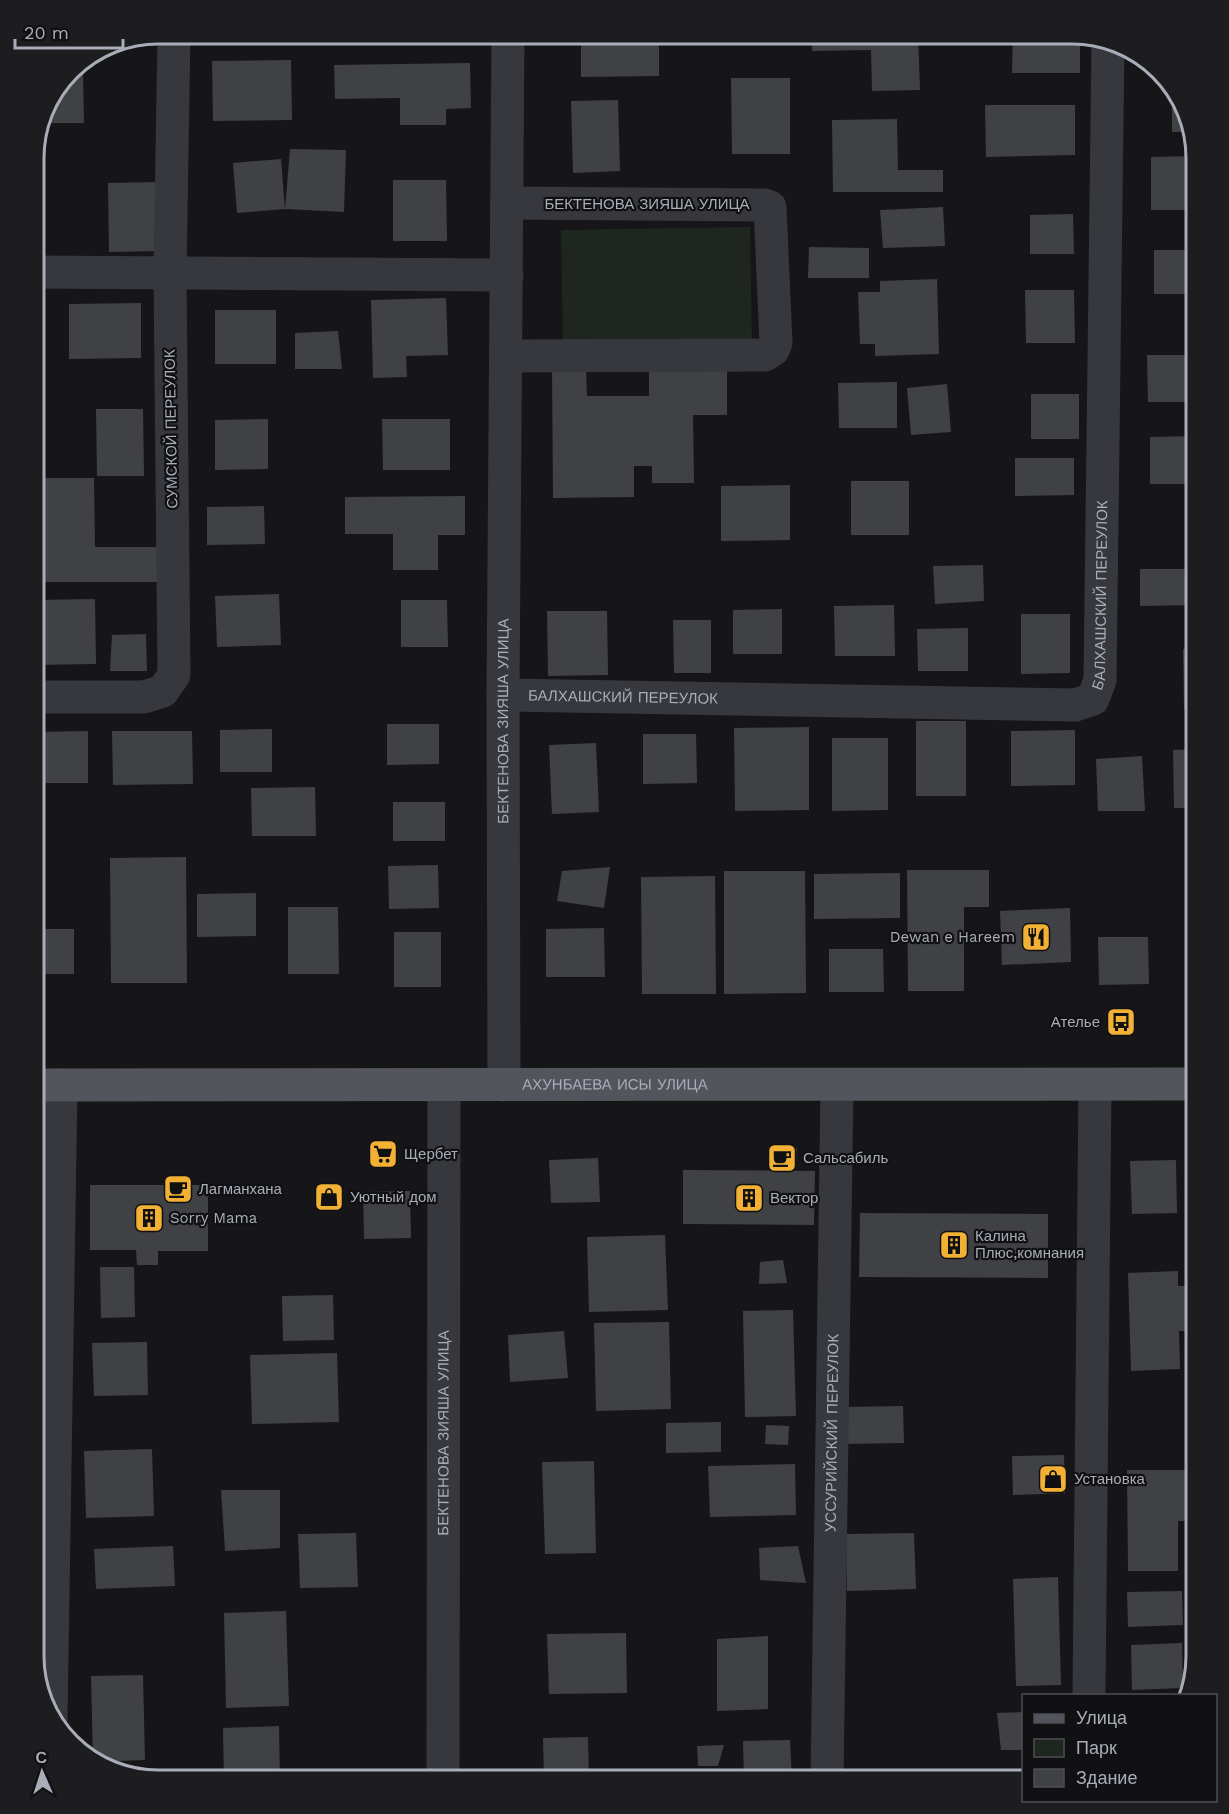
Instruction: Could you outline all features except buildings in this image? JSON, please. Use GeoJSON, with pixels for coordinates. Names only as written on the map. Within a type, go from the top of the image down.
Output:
{"type":"FeatureCollection","features":[{"type":"Feature","properties":{"kind":"main road","name":"АХУНБАЕВА ИСЫ УЛИЦА"},"geometry":{"type":"LineString","coordinates":[[47,1085],[1186,1084]]}},
{"type":"Feature","properties":{"kind":"street","name":"СУМСКОЙ ПЕРЕУЛОК"},"geometry":{"type":"LineString","coordinates":[[44,697],[144,697],[163,691],[174,675],[170,274],[174,44]]}},
{"type":"Feature","properties":{"kind":"street","name":"БЕКТЕНОВА ЗИЯША УЛИЦА"},"geometry":{"type":"LineString","coordinates":[[504,1085],[503,695],[508,44]]}},
{"type":"Feature","properties":{"kind":"street","name":"БАЛХАШСКИЙ ПЕРЕУЛОК"},"geometry":{"type":"LineString","coordinates":[[503,695],[1075,705],[1093,699],[1100,680],[1108,50]]}},
{"type":"Feature","properties":{"kind":"street","name":"БЕКТЕНОВА ЗИЯША УЛИЦА"},"geometry":{"type":"LineString","coordinates":[[507,203],[764,205],[770,207],[776,343],[773,350],[765,355],[507,356]]}},
{"type":"Feature","properties":{"kind":"street"},"geometry":{"type":"LineString","coordinates":[[44,272],[507,275]]}},
{"type":"Feature","properties":{"kind":"street"},"geometry":{"type":"LineString","coordinates":[[47,1085],[51,1697]]}},
{"type":"Feature","properties":{"kind":"street","name":"БЕКТЕНОВА ЗИЯША УЛИЦА"},"geometry":{"type":"LineString","coordinates":[[443,1770],[444,1085]]}},
{"type":"Feature","properties":{"kind":"street","name":"УССУРИЙСКИЙ ПЕРЕУЛОК"},"geometry":{"type":"LineString","coordinates":[[827,1770],[837,1085]]}},
{"type":"Feature","properties":{"kind":"street"},"geometry":{"type":"LineString","coordinates":[[1089,1694],[1095,1085]]}},
{"type":"Feature","properties":{"kind":"green space"},"geometry":{"type":"Polygon","coordinates":[[[750,227],[752,343],[563,346],[561,230],[750,227]]]}},
{"type":"Feature","properties":{"kind":"place","name":"Dewan e Hareem"},"geometry":{"type":"Point","coordinates":[1036,937]}},
{"type":"Feature","properties":{"kind":"place","name":"Ателье"},"geometry":{"type":"Point","coordinates":[1121,1022]}},
{"type":"Feature","properties":{"kind":"place","name":"Щербет"},"geometry":{"type":"Point","coordinates":[383,1154]}},
{"type":"Feature","properties":{"kind":"place","name":"Сальсабиль"},"geometry":{"type":"Point","coordinates":[782,1158]}},
{"type":"Feature","properties":{"kind":"place","name":"Лагманхана"},"geometry":{"type":"Point","coordinates":[178,1189]}},
{"type":"Feature","properties":{"kind":"place","name":"Уютный дом"},"geometry":{"type":"Point","coordinates":[329,1197]}},
{"type":"Feature","properties":{"kind":"place","name":"Вектор"},"geometry":{"type":"Point","coordinates":[749,1198]}},
{"type":"Feature","properties":{"kind":"place","name":"Sorry Mama"},"geometry":{"type":"Point","coordinates":[149,1218]}},
{"type":"Feature","properties":{"kind":"place","name":"Калина Плюс,комнания"},"geometry":{"type":"Point","coordinates":[954,1245]}},
{"type":"Feature","properties":{"kind":"place","name":"Установка"},"geometry":{"type":"Point","coordinates":[1053,1479]}}]}
